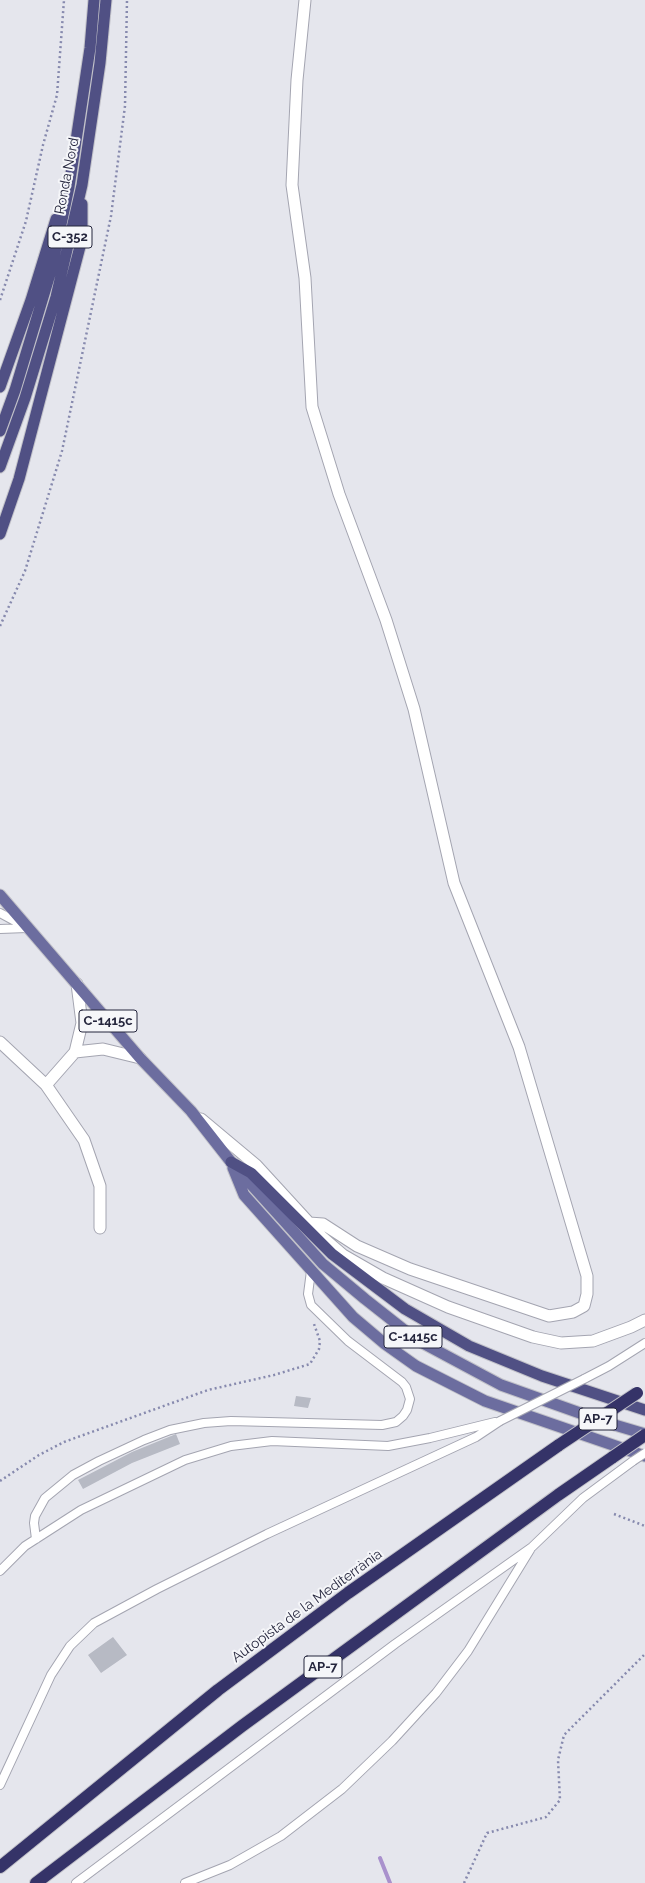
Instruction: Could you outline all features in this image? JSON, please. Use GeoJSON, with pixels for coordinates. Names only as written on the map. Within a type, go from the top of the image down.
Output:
{"type":"FeatureCollection","features":[{"type":"Feature","properties":{"kind":"highway","name":"Ronda Nord"},"geometry":{"type":"LineString","coordinates":[[0,431],[15,390],[51,271],[69,187],[90,48],[94,0]]}},
{"type":"Feature","properties":{"kind":"highway","name":"Ronda Nord"},"geometry":{"type":"LineString","coordinates":[[0,467],[25,398],[56,297],[82,185],[100,63],[106,0]]}},
{"type":"Feature","properties":{"kind":"highway"},"geometry":{"type":"LineString","coordinates":[[0,534],[19,479],[82,240],[82,185]]}},
{"type":"Feature","properties":{"kind":"highway"},"geometry":{"type":"LineString","coordinates":[[0,387],[31,300],[54,224],[69,187]]}},
{"type":"Feature","properties":{"kind":"highway","name":"C-1415c"},"geometry":{"type":"LineString","coordinates":[[231,1162],[251,1173],[332,1254],[405,1309],[469,1346],[542,1376],[645,1410]]}},
{"type":"Feature","properties":{"kind":"highway","name":"Autopista de la Mediterrània"},"geometry":{"type":"LineString","coordinates":[[0,1867],[218,1690],[348,1593],[559,1444],[641,1391]]}},
{"type":"Feature","properties":{"kind":"highway","name":"AP-7"},"geometry":{"type":"LineString","coordinates":[[36,1883],[123,1815],[242,1726],[558,1495],[645,1435]]}},
{"type":"Feature","properties":{"kind":"main road","name":"C-1415c"},"geometry":{"type":"LineString","coordinates":[[0,895],[140,1058],[191,1111],[231,1162],[323,1264],[417,1340],[501,1384],[645,1435]]}},
{"type":"Feature","properties":{"kind":"main road","name":"C-1415c"},"geometry":{"type":"LineString","coordinates":[[231,1162],[244,1195],[352,1317],[385,1344],[416,1366],[485,1401],[645,1456]]}},
{"type":"Feature","properties":{"kind":"street"},"geometry":{"type":"LineString","coordinates":[[305,0],[297,80],[292,185],[305,278],[312,407],[339,494],[386,620],[414,709],[454,883],[519,1047],[587,1276],[587,1294],[584,1306],[573,1312],[550,1316],[410,1269],[357,1246],[323,1224],[309,1223]]}},
{"type":"Feature","properties":{"kind":"street"},"geometry":{"type":"LineString","coordinates":[[46,1085],[75,1052],[82,1023],[76,984]]}},
{"type":"Feature","properties":{"kind":"street"},"geometry":{"type":"LineString","coordinates":[[0,1042],[46,1085],[84,1140],[100,1186],[100,1228]]}},
{"type":"Feature","properties":{"kind":"street"},"geometry":{"type":"LineString","coordinates":[[75,1052],[103,1049],[140,1058]]}},
{"type":"Feature","properties":{"kind":"street"},"geometry":{"type":"LineString","coordinates":[[191,1111],[256,1165],[309,1223],[343,1255],[383,1278],[448,1307],[532,1337],[561,1343],[593,1341],[631,1327],[645,1320]]}},
{"type":"Feature","properties":{"kind":"lane"},"geometry":{"type":"LineString","coordinates":[[0,913],[28,928]]}},
{"type":"Feature","properties":{"kind":"lane"},"geometry":{"type":"LineString","coordinates":[[0,929],[28,928]]}},
{"type":"Feature","properties":{"kind":"lane"},"geometry":{"type":"LineString","coordinates":[[36,1539],[34,1523],[35,1516],[45,1498],[73,1475],[136,1443],[170,1430],[204,1423],[231,1421],[382,1425],[396,1422],[403,1416],[407,1410],[410,1399],[406,1387],[402,1382],[348,1340],[310,1305],[308,1294],[311,1271]]}},
{"type":"Feature","properties":{"kind":"lane"},"geometry":{"type":"LineString","coordinates":[[0,1785],[51,1675],[70,1646],[94,1623],[157,1589],[267,1534],[476,1437],[500,1421],[609,1366],[645,1343]]}},
{"type":"Feature","properties":{"kind":"lane"},"geometry":{"type":"LineString","coordinates":[[0,1571],[14,1556],[36,1539],[81,1510],[185,1460],[231,1446],[272,1441],[388,1446],[430,1438],[500,1421]]}},
{"type":"Feature","properties":{"kind":"lane"},"geometry":{"type":"LineString","coordinates":[[76,1883],[388,1649],[532,1547],[583,1498],[645,1453]]}},
{"type":"Feature","properties":{"kind":"lane"},"geometry":{"type":"LineString","coordinates":[[185,1883],[230,1865],[281,1836],[342,1789],[392,1741],[436,1693],[468,1651],[532,1547]]}},
{"type":"Feature","properties":{"kind":"path"},"geometry":{"type":"LineString","coordinates":[[0,300],[26,221],[43,145],[57,95],[64,0]]}},
{"type":"Feature","properties":{"kind":"path"},"geometry":{"type":"LineString","coordinates":[[0,626],[24,571],[62,451],[111,216],[125,106],[127,0]]}},
{"type":"Feature","properties":{"kind":"path"},"geometry":{"type":"LineString","coordinates":[[0,1481],[39,1455],[64,1442],[208,1390],[274,1375],[310,1364],[319,1349],[320,1341],[310,1305]]}},
{"type":"Feature","properties":{"kind":"path"},"geometry":{"type":"LineString","coordinates":[[614,1514],[645,1526]]}},
{"type":"Feature","properties":{"kind":"path"},"geometry":{"type":"LineString","coordinates":[[464,1883],[487,1833],[546,1817],[560,1800],[558,1760],[564,1735],[645,1654]]}},
{"type":"Feature","properties":{"kind":"building"},"geometry":{"type":"Polygon","coordinates":[[[296,1396],[311,1398],[308,1408],[294,1406],[296,1396]]]}},
{"type":"Feature","properties":{"kind":"building"},"geometry":{"type":"Polygon","coordinates":[[[176,1434],[180,1444],[132,1463],[83,1489],[78,1480],[132,1452],[176,1434]]]}},
{"type":"Feature","properties":{"kind":"building"},"geometry":{"type":"Polygon","coordinates":[[[113,1637],[127,1655],[101,1673],[88,1655],[113,1637]]]}},
{"type":"Feature","properties":{"kind":"waterway"},"geometry":{"type":"LineString","coordinates":[[380,1858],[390,1883]]}}]}
